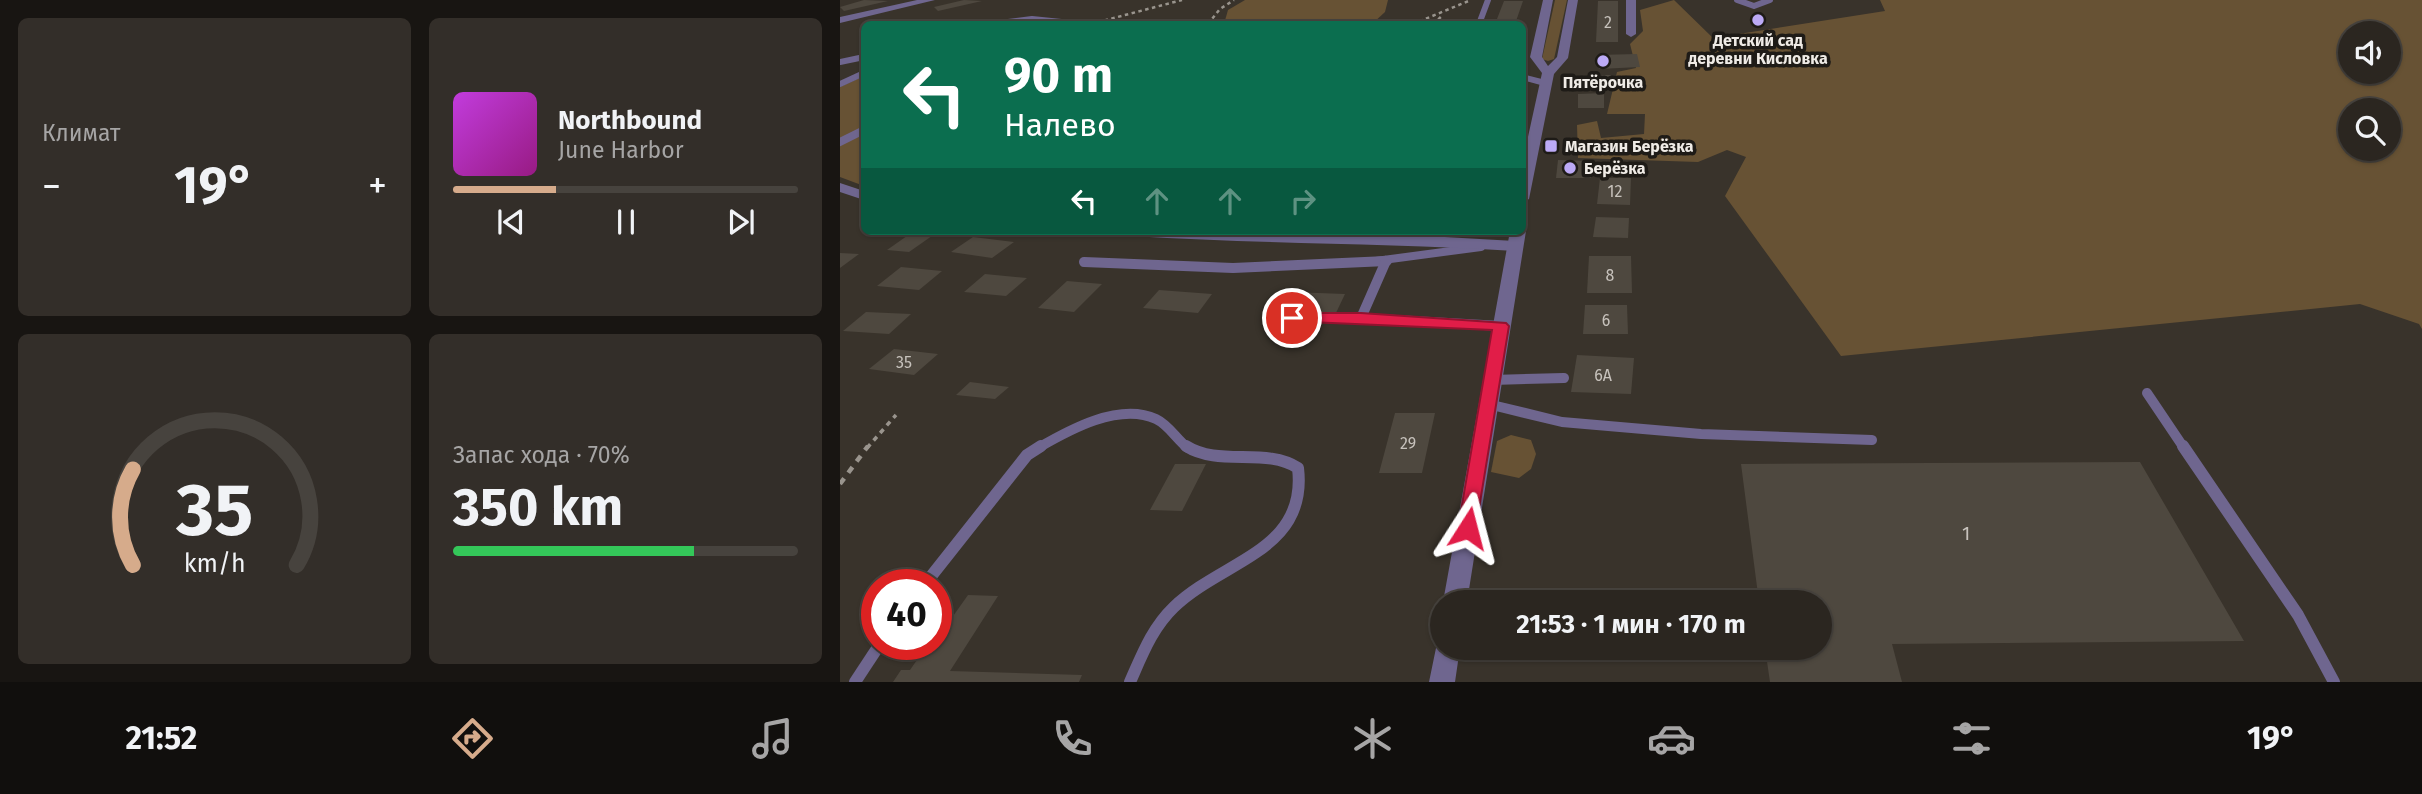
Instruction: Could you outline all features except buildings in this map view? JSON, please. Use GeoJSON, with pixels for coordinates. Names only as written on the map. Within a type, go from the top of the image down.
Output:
{"type":"FeatureCollection","features":[{"type":"Feature","properties":{"kind":"street"},"geometry":{"type":"LineString","coordinates":[[840,20],[930,0]]}},
{"type":"Feature","properties":{"kind":"street"},"geometry":{"type":"LineString","coordinates":[[1546,78],[1536,57],[1548,0]]}},
{"type":"Feature","properties":{"kind":"street"},"geometry":{"type":"LineString","coordinates":[[1526,179],[1546,78],[1562,58],[1573,0]]}},
{"type":"Feature","properties":{"kind":"street"},"geometry":{"type":"LineString","coordinates":[[1631,34],[1632,0]]}},
{"type":"Feature","properties":{"kind":"street"},"geometry":{"type":"LineString","coordinates":[[840,187],[861,196]]}},
{"type":"Feature","properties":{"kind":"street"},"geometry":{"type":"LineString","coordinates":[[1258,235],[1392,239],[1484,246],[1516,238],[1457,590]]}},
{"type":"Feature","properties":{"kind":"street"},"geometry":{"type":"LineString","coordinates":[[1442,682],[1446,660]]}},
{"type":"Feature","properties":{"kind":"lane"},"geometry":{"type":"LineString","coordinates":[[1480,21],[1488,0]]}},
{"type":"Feature","properties":{"kind":"lane"},"geometry":{"type":"LineString","coordinates":[[1737,0],[1754,6],[1770,0]]}},
{"type":"Feature","properties":{"kind":"lane"},"geometry":{"type":"LineString","coordinates":[[1016,21],[1052,21]]}},
{"type":"Feature","properties":{"kind":"lane"},"geometry":{"type":"LineString","coordinates":[[840,62],[861,58]]}},
{"type":"Feature","properties":{"kind":"lane"},"geometry":{"type":"LineString","coordinates":[[840,84],[861,74]]}},
{"type":"Feature","properties":{"kind":"lane"},"geometry":{"type":"LineString","coordinates":[[1526,77],[1546,78]]}},
{"type":"Feature","properties":{"kind":"lane"},"geometry":{"type":"LineString","coordinates":[[840,142],[861,132]]}},
{"type":"Feature","properties":{"kind":"lane"},"geometry":{"type":"LineString","coordinates":[[1084,262],[1177,269],[1242,269],[1386,260],[1484,246]]}},
{"type":"Feature","properties":{"kind":"lane"},"geometry":{"type":"LineString","coordinates":[[1361,318],[1386,260]]}},
{"type":"Feature","properties":{"kind":"lane"},"geometry":{"type":"LineString","coordinates":[[1292,318],[1361,318],[1501,326]]}},
{"type":"Feature","properties":{"kind":"lane"},"geometry":{"type":"LineString","coordinates":[[1492,380],[1564,378]]}},
{"type":"Feature","properties":{"kind":"lane"},"geometry":{"type":"LineString","coordinates":[[2147,393],[2298,615],[2334,682]]}},
{"type":"Feature","properties":{"kind":"lane"},"geometry":{"type":"LineString","coordinates":[[1488,404],[1562,422],[1701,434],[1872,440]]}},
{"type":"Feature","properties":{"kind":"lane"},"geometry":{"type":"LineString","coordinates":[[937,569],[1027,454],[1047,440],[1096,421],[1145,416],[1157,419],[1192,451],[1286,460],[1298,468],[1302,484],[1295,511],[1284,533],[1265,548],[1207,580],[1170,610],[1150,639],[1130,682]]}},
{"type":"Feature","properties":{"kind":"lane"},"geometry":{"type":"LineString","coordinates":[[855,682],[869,660]]}},
{"type":"Feature","properties":{"kind":"path"},"geometry":{"type":"LineString","coordinates":[[1101,21],[1182,0]]}},
{"type":"Feature","properties":{"kind":"path"},"geometry":{"type":"LineString","coordinates":[[1210,21],[1220,9],[1234,0]]}},
{"type":"Feature","properties":{"kind":"path"},"geometry":{"type":"LineString","coordinates":[[1421,21],[1471,0]]}},
{"type":"Feature","properties":{"kind":"path"},"geometry":{"type":"LineString","coordinates":[[1436,21],[1444,13]]}},
{"type":"Feature","properties":{"kind":"path"},"geometry":{"type":"LineString","coordinates":[[840,484],[872,441],[896,415]]}},
{"type":"Feature","properties":{"kind":"shaded area"},"geometry":{"type":"Polygon","coordinates":[[[1245,0],[1388,0],[1385,12],[1375,21],[1225,21],[1228,10],[1245,0]]]}},
{"type":"Feature","properties":{"kind":"shaded area"},"geometry":{"type":"Polygon","coordinates":[[[1555,0],[1567,0],[1554,59],[1548,61],[1542,59],[1555,0]]]}},
{"type":"Feature","properties":{"kind":"shaded area"},"geometry":{"type":"Polygon","coordinates":[[[1674,0],[1713,38],[1885,11],[1880,0],[2422,0],[2422,329],[2419,324],[2360,304],[1841,356],[1725,196],[1746,157],[1727,150],[1698,162],[1578,158],[1577,125],[1597,121],[1601,138],[1644,134],[1645,114],[1607,114],[1617,72],[1636,68],[1630,44],[1643,31],[1640,10],[1674,0]]]}},
{"type":"Feature","properties":{"kind":"shaded area"},"geometry":{"type":"Polygon","coordinates":[[[861,77],[861,185],[840,177],[840,87],[861,77]]]}},
{"type":"Feature","properties":{"kind":"shaded area"},"geometry":{"type":"Polygon","coordinates":[[[1511,435],[1531,440],[1536,454],[1531,469],[1519,478],[1491,472],[1497,441],[1511,435]]]}},
{"type":"Feature","properties":{"kind":"place","name":"Детский сад деревни Кисловка"},"geometry":{"type":"Point","coordinates":[1758,20]}},
{"type":"Feature","properties":{"kind":"place","name":"Пятёрочка"},"geometry":{"type":"Point","coordinates":[1603,61]}},
{"type":"Feature","properties":{"kind":"place","name":"Магазин Берёзка"},"geometry":{"type":"Point","coordinates":[1551,146]}},
{"type":"Feature","properties":{"kind":"place","name":"Берёзка"},"geometry":{"type":"Point","coordinates":[1570,168]}},
{"type":"Feature","properties":{"kind":"route"},"geometry":{"type":"LineString","coordinates":[[1292,318],[1361,318],[1501,326],[1468,528]]}}]}
